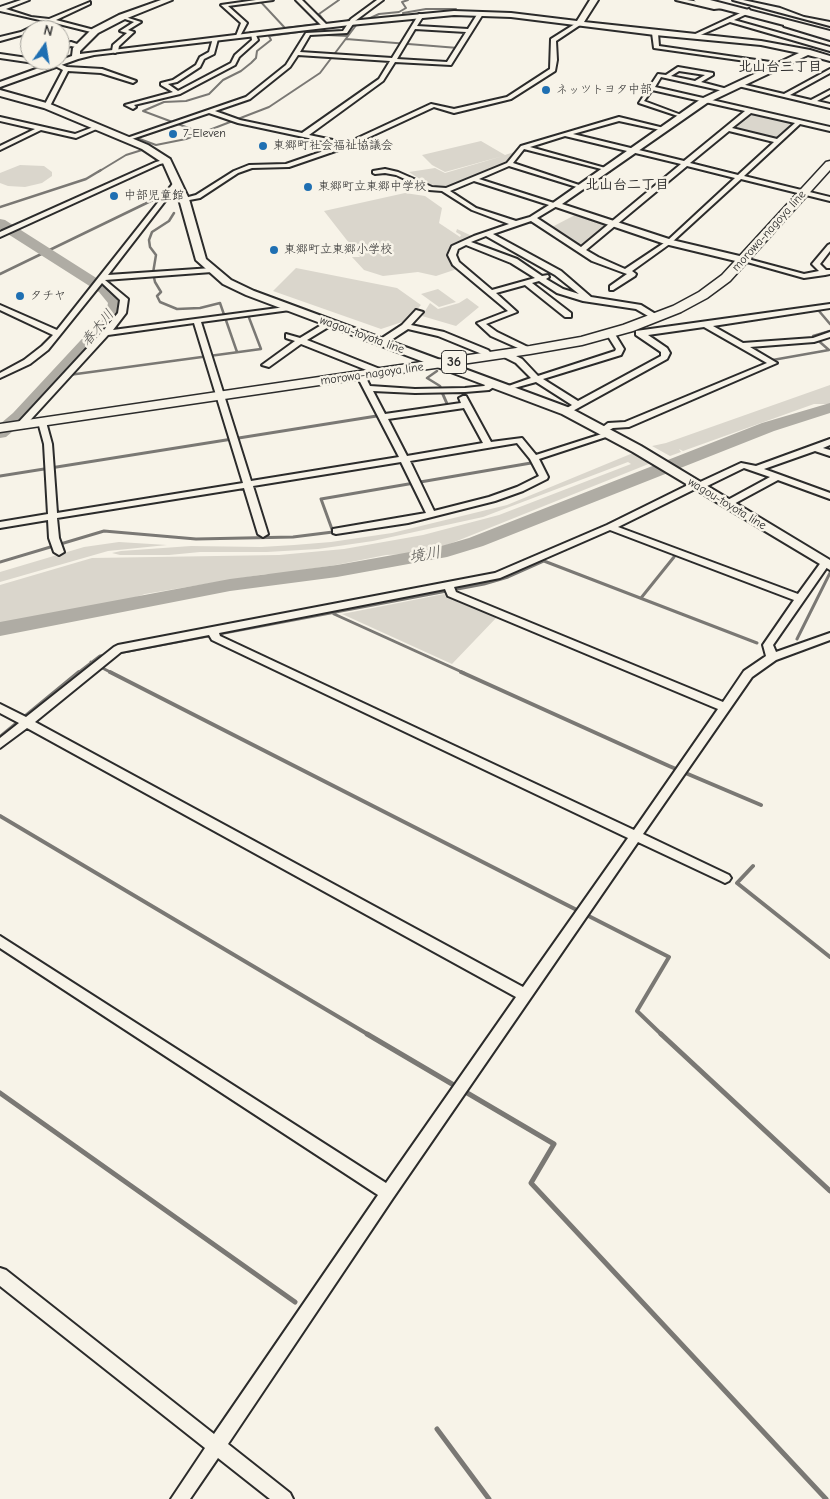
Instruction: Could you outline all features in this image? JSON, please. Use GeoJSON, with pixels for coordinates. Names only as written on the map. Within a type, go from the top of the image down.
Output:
{"type":"FeatureCollection","features":[{"type":"Feature","properties":{"kind":"highway"},"geometry":{"type":"LineString","coordinates":[[699,0],[733,3],[822,25]]}},
{"type":"Feature","properties":{"kind":"highway"},"geometry":{"type":"LineString","coordinates":[[717,0],[753,8],[768,17],[830,34]]}},
{"type":"Feature","properties":{"kind":"main road","name":"morowa-nagoya line"},"geometry":{"type":"LineString","coordinates":[[0,428],[441,364],[582,341],[610,334],[658,318],[703,295],[726,278],[830,164]]}},
{"type":"Feature","properties":{"kind":"street"},"geometry":{"type":"LineString","coordinates":[[1,9],[26,0]]}},
{"type":"Feature","properties":{"kind":"street"},"geometry":{"type":"LineString","coordinates":[[76,57],[75,53],[80,46],[95,31],[124,17],[168,0]]}},
{"type":"Feature","properties":{"kind":"street"},"geometry":{"type":"LineString","coordinates":[[238,35],[244,22],[224,5],[270,0]]}},
{"type":"Feature","properties":{"kind":"street"},"geometry":{"type":"LineString","coordinates":[[299,0],[326,26]]}},
{"type":"Feature","properties":{"kind":"street"},"geometry":{"type":"LineString","coordinates":[[127,139],[248,98],[288,66],[308,34],[345,32],[350,22],[380,0]]}},
{"type":"Feature","properties":{"kind":"street"},"geometry":{"type":"LineString","coordinates":[[184,199],[198,197],[236,172],[251,166],[288,166],[348,145],[433,105],[454,111],[509,98],[553,70],[553,40],[580,23],[594,0]]}},
{"type":"Feature","properties":{"kind":"street"},"geometry":{"type":"LineString","coordinates":[[679,0],[714,7],[733,3]]}},
{"type":"Feature","properties":{"kind":"street"},"geometry":{"type":"LineString","coordinates":[[694,36],[766,0]]}},
{"type":"Feature","properties":{"kind":"street"},"geometry":{"type":"LineString","coordinates":[[1,9],[48,20],[88,3]]}},
{"type":"Feature","properties":{"kind":"street"},"geometry":{"type":"LineString","coordinates":[[296,53],[449,64],[480,14]]}},
{"type":"Feature","properties":{"kind":"street"},"geometry":{"type":"LineString","coordinates":[[70,59],[115,51],[350,22],[421,15],[480,14],[761,43],[807,52],[830,59]]}},
{"type":"Feature","properties":{"kind":"street"},"geometry":{"type":"LineString","coordinates":[[304,135],[380,80],[395,60],[421,15]]}},
{"type":"Feature","properties":{"kind":"street"},"geometry":{"type":"LineString","coordinates":[[115,51],[116,45],[131,32],[123,30],[138,22],[124,17]]}},
{"type":"Feature","properties":{"kind":"street"},"geometry":{"type":"LineString","coordinates":[[768,17],[774,22],[830,38]]}},
{"type":"Feature","properties":{"kind":"street"},"geometry":{"type":"LineString","coordinates":[[822,25],[826,19],[830,20]]}},
{"type":"Feature","properties":{"kind":"street"},"geometry":{"type":"LineString","coordinates":[[729,20],[830,49]]}},
{"type":"Feature","properties":{"kind":"street"},"geometry":{"type":"LineString","coordinates":[[822,25],[830,24]]}},
{"type":"Feature","properties":{"kind":"street"},"geometry":{"type":"LineString","coordinates":[[70,25],[95,31]]}},
{"type":"Feature","properties":{"kind":"street"},"geometry":{"type":"LineString","coordinates":[[413,27],[470,31]]}},
{"type":"Feature","properties":{"kind":"street"},"geometry":{"type":"LineString","coordinates":[[655,33],[656,47],[781,64]]}},
{"type":"Feature","properties":{"kind":"street"},"geometry":{"type":"LineString","coordinates":[[0,39],[20,34]]}},
{"type":"Feature","properties":{"kind":"street"},"geometry":{"type":"LineString","coordinates":[[133,107],[128,105],[178,93],[233,64],[237,56],[256,40],[252,34]]}},
{"type":"Feature","properties":{"kind":"street"},"geometry":{"type":"LineString","coordinates":[[178,93],[163,84],[175,81],[198,66],[202,58],[212,53],[215,39]]}},
{"type":"Feature","properties":{"kind":"street"},"geometry":{"type":"LineString","coordinates":[[70,44],[80,46]]}},
{"type":"Feature","properties":{"kind":"street"},"geometry":{"type":"LineString","coordinates":[[530,350],[494,334],[481,323],[513,312],[456,263],[452,255],[455,248],[514,223],[532,218],[607,170],[704,101],[820,46]]}},
{"type":"Feature","properties":{"kind":"street"},"geometry":{"type":"LineString","coordinates":[[0,56],[20,59]]}},
{"type":"Feature","properties":{"kind":"street"},"geometry":{"type":"LineString","coordinates":[[14,58],[20,56]]}},
{"type":"Feature","properties":{"kind":"street"},"geometry":{"type":"LineString","coordinates":[[70,69],[102,71],[133,80]]}},
{"type":"Feature","properties":{"kind":"street"},"geometry":{"type":"LineString","coordinates":[[668,75],[678,69],[711,74],[697,82]]}},
{"type":"Feature","properties":{"kind":"street"},"geometry":{"type":"LineString","coordinates":[[0,85],[40,70]]}},
{"type":"Feature","properties":{"kind":"street"},"geometry":{"type":"LineString","coordinates":[[47,106],[65,70]]}},
{"type":"Feature","properties":{"kind":"street"},"geometry":{"type":"LineString","coordinates":[[784,96],[830,71]]}},
{"type":"Feature","properties":{"kind":"street"},"geometry":{"type":"LineString","coordinates":[[682,117],[641,102],[660,75],[668,75],[728,90]]}},
{"type":"Feature","properties":{"kind":"street"},"geometry":{"type":"LineString","coordinates":[[737,86],[830,106]]}},
{"type":"Feature","properties":{"kind":"street"},"geometry":{"type":"LineString","coordinates":[[652,88],[826,129],[830,120]]}},
{"type":"Feature","properties":{"kind":"street"},"geometry":{"type":"LineString","coordinates":[[812,102],[830,92]]}},
{"type":"Feature","properties":{"kind":"street"},"geometry":{"type":"LineString","coordinates":[[0,93],[47,106],[127,139],[156,153],[167,161]]}},
{"type":"Feature","properties":{"kind":"street"},"geometry":{"type":"LineString","coordinates":[[210,111],[238,121],[348,145]]}},
{"type":"Feature","properties":{"kind":"street"},"geometry":{"type":"LineString","coordinates":[[581,250],[749,111]]}},
{"type":"Feature","properties":{"kind":"street"},"geometry":{"type":"LineString","coordinates":[[0,119],[76,136],[98,127]]}},
{"type":"Feature","properties":{"kind":"street"},"geometry":{"type":"LineString","coordinates":[[375,172],[398,174],[431,189],[446,190],[510,164],[523,147],[565,134],[619,119],[665,129]]}},
{"type":"Feature","properties":{"kind":"street"},"geometry":{"type":"LineString","coordinates":[[627,271],[669,242],[800,122]]}},
{"type":"Feature","properties":{"kind":"street"},"geometry":{"type":"LineString","coordinates":[[0,148],[41,128]]}},
{"type":"Feature","properties":{"kind":"street"},"geometry":{"type":"LineString","coordinates":[[728,129],[778,141]]}},
{"type":"Feature","properties":{"kind":"street"},"geometry":{"type":"LineString","coordinates":[[565,134],[830,199]]}},
{"type":"Feature","properties":{"kind":"street"},"geometry":{"type":"LineString","coordinates":[[0,140],[11,142]]}},
{"type":"Feature","properties":{"kind":"street"},"geometry":{"type":"LineString","coordinates":[[523,147],[607,170]]}},
{"type":"Feature","properties":{"kind":"street"},"geometry":{"type":"LineString","coordinates":[[0,235],[158,163],[167,161]]}},
{"type":"Feature","properties":{"kind":"street","name":"wagou-toyota line"},"geometry":{"type":"LineString","coordinates":[[167,161],[184,199],[201,260],[212,270],[239,288],[566,411],[607,432],[827,564]]}},
{"type":"Feature","properties":{"kind":"street"},"geometry":{"type":"LineString","coordinates":[[510,164],[582,187]]}},
{"type":"Feature","properties":{"kind":"street"},"geometry":{"type":"LineString","coordinates":[[474,179],[669,242],[804,276],[828,273]]}},
{"type":"Feature","properties":{"kind":"street"},"geometry":{"type":"LineString","coordinates":[[0,376],[27,362],[45,348],[58,334],[177,182]]}},
{"type":"Feature","properties":{"kind":"street"},"geometry":{"type":"LineString","coordinates":[[446,190],[474,209],[514,223]]}},
{"type":"Feature","properties":{"kind":"street"},"geometry":{"type":"LineString","coordinates":[[532,218],[595,259],[632,274],[613,288]]}},
{"type":"Feature","properties":{"kind":"street"},"geometry":{"type":"LineString","coordinates":[[488,234],[558,273],[589,299]]}},
{"type":"Feature","properties":{"kind":"street"},"geometry":{"type":"LineString","coordinates":[[466,243],[514,261],[560,291],[589,299],[638,307],[658,318]]}},
{"type":"Feature","properties":{"kind":"street"},"geometry":{"type":"LineString","coordinates":[[828,273],[816,264],[830,246]]}},
{"type":"Feature","properties":{"kind":"street"},"geometry":{"type":"LineString","coordinates":[[102,279],[212,270]]}},
{"type":"Feature","properties":{"kind":"street"},"geometry":{"type":"LineString","coordinates":[[489,293],[558,273]]}},
{"type":"Feature","properties":{"kind":"street"},"geometry":{"type":"LineString","coordinates":[[17,426],[106,333],[122,313],[125,303],[120,293],[102,279]]}},
{"type":"Feature","properties":{"kind":"street"},"geometry":{"type":"LineString","coordinates":[[527,282],[568,315]]}},
{"type":"Feature","properties":{"kind":"street"},"geometry":{"type":"LineString","coordinates":[[641,334],[830,306]]}},
{"type":"Feature","properties":{"kind":"street"},"geometry":{"type":"LineString","coordinates":[[0,307],[58,334]]}},
{"type":"Feature","properties":{"kind":"street"},"geometry":{"type":"LineString","coordinates":[[106,333],[290,308]]}},
{"type":"Feature","properties":{"kind":"street"},"geometry":{"type":"LineString","coordinates":[[0,318],[11,312]]}},
{"type":"Feature","properties":{"kind":"street"},"geometry":{"type":"LineString","coordinates":[[382,342],[406,326],[419,312]]}},
{"type":"Feature","properties":{"kind":"street"},"geometry":{"type":"LineString","coordinates":[[197,321],[263,534]]}},
{"type":"Feature","properties":{"kind":"street"},"geometry":{"type":"LineString","coordinates":[[266,365],[300,341],[331,323]]}},
{"type":"Feature","properties":{"kind":"street"},"geometry":{"type":"LineString","coordinates":[[534,458],[607,432],[611,425],[626,426],[773,363],[706,325]]}},
{"type":"Feature","properties":{"kind":"street"},"geometry":{"type":"LineString","coordinates":[[406,326],[441,334],[485,352],[490,356]]}},
{"type":"Feature","properties":{"kind":"street"},"geometry":{"type":"LineString","coordinates":[[566,411],[664,357],[666,354],[664,350],[641,334],[628,328]]}},
{"type":"Feature","properties":{"kind":"street"},"geometry":{"type":"LineString","coordinates":[[507,388],[618,353],[620,349],[610,334]]}},
{"type":"Feature","properties":{"kind":"street"},"geometry":{"type":"LineString","coordinates":[[742,345],[814,340],[830,334]]}},
{"type":"Feature","properties":{"kind":"street"},"geometry":{"type":"LineString","coordinates":[[289,336],[382,373]]}},
{"type":"Feature","properties":{"kind":"street"},"geometry":{"type":"LineString","coordinates":[[505,354],[519,361],[538,379],[578,405]]}},
{"type":"Feature","properties":{"kind":"street"},"geometry":{"type":"LineString","coordinates":[[361,376],[369,388],[430,514]]}},
{"type":"Feature","properties":{"kind":"street"},"geometry":{"type":"LineString","coordinates":[[369,388],[415,392],[486,388],[492,384]]}},
{"type":"Feature","properties":{"kind":"street"},"geometry":{"type":"LineString","coordinates":[[465,390],[463,397],[465,405],[488,445]]}},
{"type":"Feature","properties":{"kind":"street"},"geometry":{"type":"LineString","coordinates":[[383,417],[465,405]]}},
{"type":"Feature","properties":{"kind":"street"},"geometry":{"type":"LineString","coordinates":[[42,422],[48,444],[54,538],[59,552]]}},
{"type":"Feature","properties":{"kind":"street"},"geometry":{"type":"LineString","coordinates":[[0,525],[519,440],[534,458],[544,477],[520,489],[492,499],[372,526],[336,531]]}},
{"type":"Feature","properties":{"kind":"street"},"geometry":{"type":"LineString","coordinates":[[756,469],[830,442]]}},
{"type":"Feature","properties":{"kind":"street"},"geometry":{"type":"LineString","coordinates":[[816,448],[830,453]]}},
{"type":"Feature","properties":{"kind":"street"},"geometry":{"type":"LineString","coordinates":[[0,744],[118,648],[497,576],[610,528],[695,485],[744,465],[830,496]]}},
{"type":"Feature","properties":{"kind":"street"},"geometry":{"type":"LineString","coordinates":[[727,504],[777,477]]}},
{"type":"Feature","properties":{"kind":"street"},"geometry":{"type":"LineString","coordinates":[[610,528],[799,598]]}},
{"type":"Feature","properties":{"kind":"street"},"geometry":{"type":"LineString","coordinates":[[772,656],[768,646],[799,598],[827,564]]}},
{"type":"Feature","properties":{"kind":"street"},"geometry":{"type":"LineString","coordinates":[[448,586],[452,594],[724,707]]}},
{"type":"Feature","properties":{"kind":"street"},"geometry":{"type":"LineString","coordinates":[[352,596],[399,596]]}},
{"type":"Feature","properties":{"kind":"street"},"geometry":{"type":"LineString","coordinates":[[212,630],[216,638],[725,878]]}},
{"type":"Feature","properties":{"kind":"street"},"geometry":{"type":"LineString","coordinates":[[180,1499],[388,1193],[748,674],[772,656],[830,636]]}},
{"type":"Feature","properties":{"kind":"street"},"geometry":{"type":"LineString","coordinates":[[0,708],[526,994]]}},
{"type":"Feature","properties":{"kind":"street"},"geometry":{"type":"LineString","coordinates":[[0,941],[388,1193]]}},
{"type":"Feature","properties":{"kind":"street"},"geometry":{"type":"LineString","coordinates":[[0,1276],[284,1499]]}},
{"type":"Feature","properties":{"kind":"shaded area"},"geometry":{"type":"Polygon","coordinates":[[[750,112],[795,123],[778,139],[732,129],[750,112]]]}},
{"type":"Feature","properties":{"kind":"shaded area"},"geometry":{"type":"Polygon","coordinates":[[[481,141],[505,155],[514,152],[505,163],[447,188],[424,182],[409,172],[435,168],[445,173],[503,156],[445,172],[432,165],[422,155],[481,141]]]}},
{"type":"Feature","properties":{"kind":"shaded area"},"geometry":{"type":"Polygon","coordinates":[[[20,165],[44,166],[52,172],[52,176],[42,183],[25,187],[8,186],[0,183],[0,173],[20,165]]]}},
{"type":"Feature","properties":{"kind":"shaded area"},"geometry":{"type":"Polygon","coordinates":[[[405,193],[425,196],[442,208],[439,223],[460,237],[461,235],[456,232],[457,229],[472,236],[449,248],[452,263],[457,269],[436,276],[418,272],[383,276],[364,270],[352,257],[360,257],[324,211],[405,193]]]}},
{"type":"Feature","properties":{"kind":"shaded area"},"geometry":{"type":"Polygon","coordinates":[[[575,215],[605,224],[606,226],[584,244],[576,244],[552,227],[575,215]]]}},
{"type":"Feature","properties":{"kind":"shaded area"},"geometry":{"type":"Polygon","coordinates":[[[296,268],[397,288],[421,305],[408,320],[381,329],[273,291],[296,268]]]}},
{"type":"Feature","properties":{"kind":"shaded area"},"geometry":{"type":"Polygon","coordinates":[[[438,289],[456,302],[439,307],[421,294],[438,289]]]}},
{"type":"Feature","properties":{"kind":"shaded area"},"geometry":{"type":"Polygon","coordinates":[[[467,298],[479,307],[456,326],[422,316],[430,303],[438,309],[459,303],[467,298]]]}},
{"type":"Feature","properties":{"kind":"shaded area"},"geometry":{"type":"Polygon","coordinates":[[[830,385],[830,404],[814,404],[683,451],[679,449],[681,452],[670,456],[652,446],[666,443],[830,385]]]}},
{"type":"Feature","properties":{"kind":"shaded area"},"geometry":{"type":"Polygon","coordinates":[[[633,453],[651,463],[437,549],[408,554],[386,555],[336,565],[266,574],[145,594],[115,604],[0,625],[0,585],[92,558],[279,555],[344,549],[423,535],[499,515],[631,464],[628,462],[483,517],[373,541],[318,549],[267,552],[200,552],[169,555],[120,555],[112,553],[191,546],[261,547],[294,545],[331,542],[392,533],[507,505],[633,453]]]}},
{"type":"Feature","properties":{"kind":"shaded area"},"geometry":{"type":"Polygon","coordinates":[[[119,542],[167,545],[108,551],[0,582],[0,572],[84,547],[119,542]]]}},
{"type":"Feature","properties":{"kind":"shaded area"},"geometry":{"type":"Polygon","coordinates":[[[444,594],[497,617],[452,664],[342,614],[444,594]]]}},
{"type":"Feature","properties":{"kind":"waterway"},"geometry":{"type":"LineString","coordinates":[[259,0],[285,28],[347,21],[377,0]]}},
{"type":"Feature","properties":{"kind":"waterway"},"geometry":{"type":"LineString","coordinates":[[326,23],[319,14],[339,0]]}},
{"type":"Feature","properties":{"kind":"waterway"},"geometry":{"type":"LineString","coordinates":[[348,36],[357,24],[379,14],[399,12],[406,8],[402,2],[408,0]]}},
{"type":"Feature","properties":{"kind":"waterway"},"geometry":{"type":"LineString","coordinates":[[403,13],[426,9],[456,9]]}},
{"type":"Feature","properties":{"kind":"waterway"},"geometry":{"type":"LineString","coordinates":[[202,133],[143,111],[164,102],[186,101],[209,94],[223,80],[241,71],[251,63],[256,58],[257,51],[271,40],[269,36],[306,31],[305,34],[348,36]]}},
{"type":"Feature","properties":{"kind":"waterway"},"geometry":{"type":"LineString","coordinates":[[202,133],[269,107],[320,73],[348,36]]}},
{"type":"Feature","properties":{"kind":"waterway"},"geometry":{"type":"LineString","coordinates":[[346,39],[458,48]]}},
{"type":"Feature","properties":{"kind":"waterway"},"geometry":{"type":"LineString","coordinates":[[137,138],[156,145],[186,139],[202,133]]}},
{"type":"Feature","properties":{"kind":"waterway"},"geometry":{"type":"LineString","coordinates":[[98,172],[126,155],[142,150]]}},
{"type":"Feature","properties":{"kind":"waterway"},"geometry":{"type":"LineString","coordinates":[[0,207],[86,179],[101,170]]}},
{"type":"Feature","properties":{"kind":"waterway"},"geometry":{"type":"LineString","coordinates":[[0,274],[159,197]]}},
{"type":"Feature","properties":{"kind":"waterway"},"geometry":{"type":"LineString","coordinates":[[174,213],[169,221],[152,232],[149,240],[150,247],[156,255],[153,273],[155,282],[161,292],[157,296],[160,302],[177,309],[200,308],[220,303],[237,352]]}},
{"type":"Feature","properties":{"kind":"waterway","name":"春木川"},"geometry":{"type":"LineString","coordinates":[[0,223],[104,289],[116,302],[113,314],[19,417],[0,433]]}},
{"type":"Feature","properties":{"kind":"waterway"},"geometry":{"type":"LineString","coordinates":[[819,311],[830,324]]}},
{"type":"Feature","properties":{"kind":"waterway"},"geometry":{"type":"LineString","coordinates":[[54,377],[261,349],[248,315]]}},
{"type":"Feature","properties":{"kind":"waterway"},"geometry":{"type":"LineString","coordinates":[[767,361],[829,350],[813,336],[830,331]]}},
{"type":"Feature","properties":{"kind":"waterway"},"geometry":{"type":"LineString","coordinates":[[437,371],[427,378],[440,386],[442,391]]}},
{"type":"Feature","properties":{"kind":"waterway"},"geometry":{"type":"LineString","coordinates":[[441,390],[448,406]]}},
{"type":"Feature","properties":{"kind":"waterway","name":"境川"},"geometry":{"type":"LineString","coordinates":[[0,629],[230,585],[337,571],[440,553],[476,542],[768,427],[830,408]]}},
{"type":"Feature","properties":{"kind":"waterway"},"geometry":{"type":"LineString","coordinates":[[0,476],[383,415]]}},
{"type":"Feature","properties":{"kind":"waterway"},"geometry":{"type":"LineString","coordinates":[[0,562],[104,531],[196,539],[293,537],[333,532],[321,499],[531,463]]}},
{"type":"Feature","properties":{"kind":"waterway"},"geometry":{"type":"LineString","coordinates":[[641,598],[674,557]]}},
{"type":"Feature","properties":{"kind":"waterway"},"geometry":{"type":"LineString","coordinates":[[118,653],[484,584],[508,577],[544,561],[757,643]]}},
{"type":"Feature","properties":{"kind":"waterway"},"geometry":{"type":"LineString","coordinates":[[797,639],[830,573]]}},
{"type":"Feature","properties":{"kind":"waterway"},"geometry":{"type":"LineString","coordinates":[[334,614],[464,673]]}},
{"type":"Feature","properties":{"kind":"waterway"},"geometry":{"type":"LineString","coordinates":[[92,662],[100,656],[108,655]]}},
{"type":"Feature","properties":{"kind":"waterway"},"geometry":{"type":"LineString","coordinates":[[78,673],[92,662]]}},
{"type":"Feature","properties":{"kind":"waterway"},"geometry":{"type":"LineString","coordinates":[[92,662],[112,673]]}},
{"type":"Feature","properties":{"kind":"waterway"},"geometry":{"type":"LineString","coordinates":[[0,737],[79,672]]}},
{"type":"Feature","properties":{"kind":"waterway"},"geometry":{"type":"LineString","coordinates":[[110,672],[669,957],[637,1011],[662,1035]]}},
{"type":"Feature","properties":{"kind":"waterway"},"geometry":{"type":"LineString","coordinates":[[461,672],[669,766],[761,805]]}},
{"type":"Feature","properties":{"kind":"waterway"},"geometry":{"type":"LineString","coordinates":[[0,816],[369,1035]]}},
{"type":"Feature","properties":{"kind":"waterway"},"geometry":{"type":"LineString","coordinates":[[753,866],[737,883],[830,957]]}},
{"type":"Feature","properties":{"kind":"waterway"},"geometry":{"type":"LineString","coordinates":[[367,1034],[554,1144],[531,1183],[826,1499]]}},
{"type":"Feature","properties":{"kind":"waterway"},"geometry":{"type":"LineString","coordinates":[[661,1034],[830,1191]]}},
{"type":"Feature","properties":{"kind":"waterway"},"geometry":{"type":"LineString","coordinates":[[0,1093],[295,1302]]}},
{"type":"Feature","properties":{"kind":"waterway"},"geometry":{"type":"LineString","coordinates":[[437,1429],[489,1499]]}},
{"type":"Feature","properties":{"kind":"place","name":"ネッツトヨタ中部"},"geometry":{"type":"Point","coordinates":[546,90]}},
{"type":"Feature","properties":{"kind":"place","name":"7-Eleven"},"geometry":{"type":"Point","coordinates":[173,134]}},
{"type":"Feature","properties":{"kind":"place","name":"東郷町社会福祉協議会"},"geometry":{"type":"Point","coordinates":[263,146]}},
{"type":"Feature","properties":{"kind":"place","name":"東郷町立東郷中学校"},"geometry":{"type":"Point","coordinates":[308,187]}},
{"type":"Feature","properties":{"kind":"place","name":"中部児童館"},"geometry":{"type":"Point","coordinates":[114,196]}},
{"type":"Feature","properties":{"kind":"place","name":"東郷町立東郷小学校"},"geometry":{"type":"Point","coordinates":[274,250]}},
{"type":"Feature","properties":{"kind":"place","name":"タチヤ"},"geometry":{"type":"Point","coordinates":[20,296]}},
{"type":"Feature","properties":{"kind":"district","name":"北山台三丁目"},"geometry":{"type":"Point","coordinates":[780,67]}},
{"type":"Feature","properties":{"kind":"district","name":"北山台二丁目"},"geometry":{"type":"Point","coordinates":[627,185]}}]}
